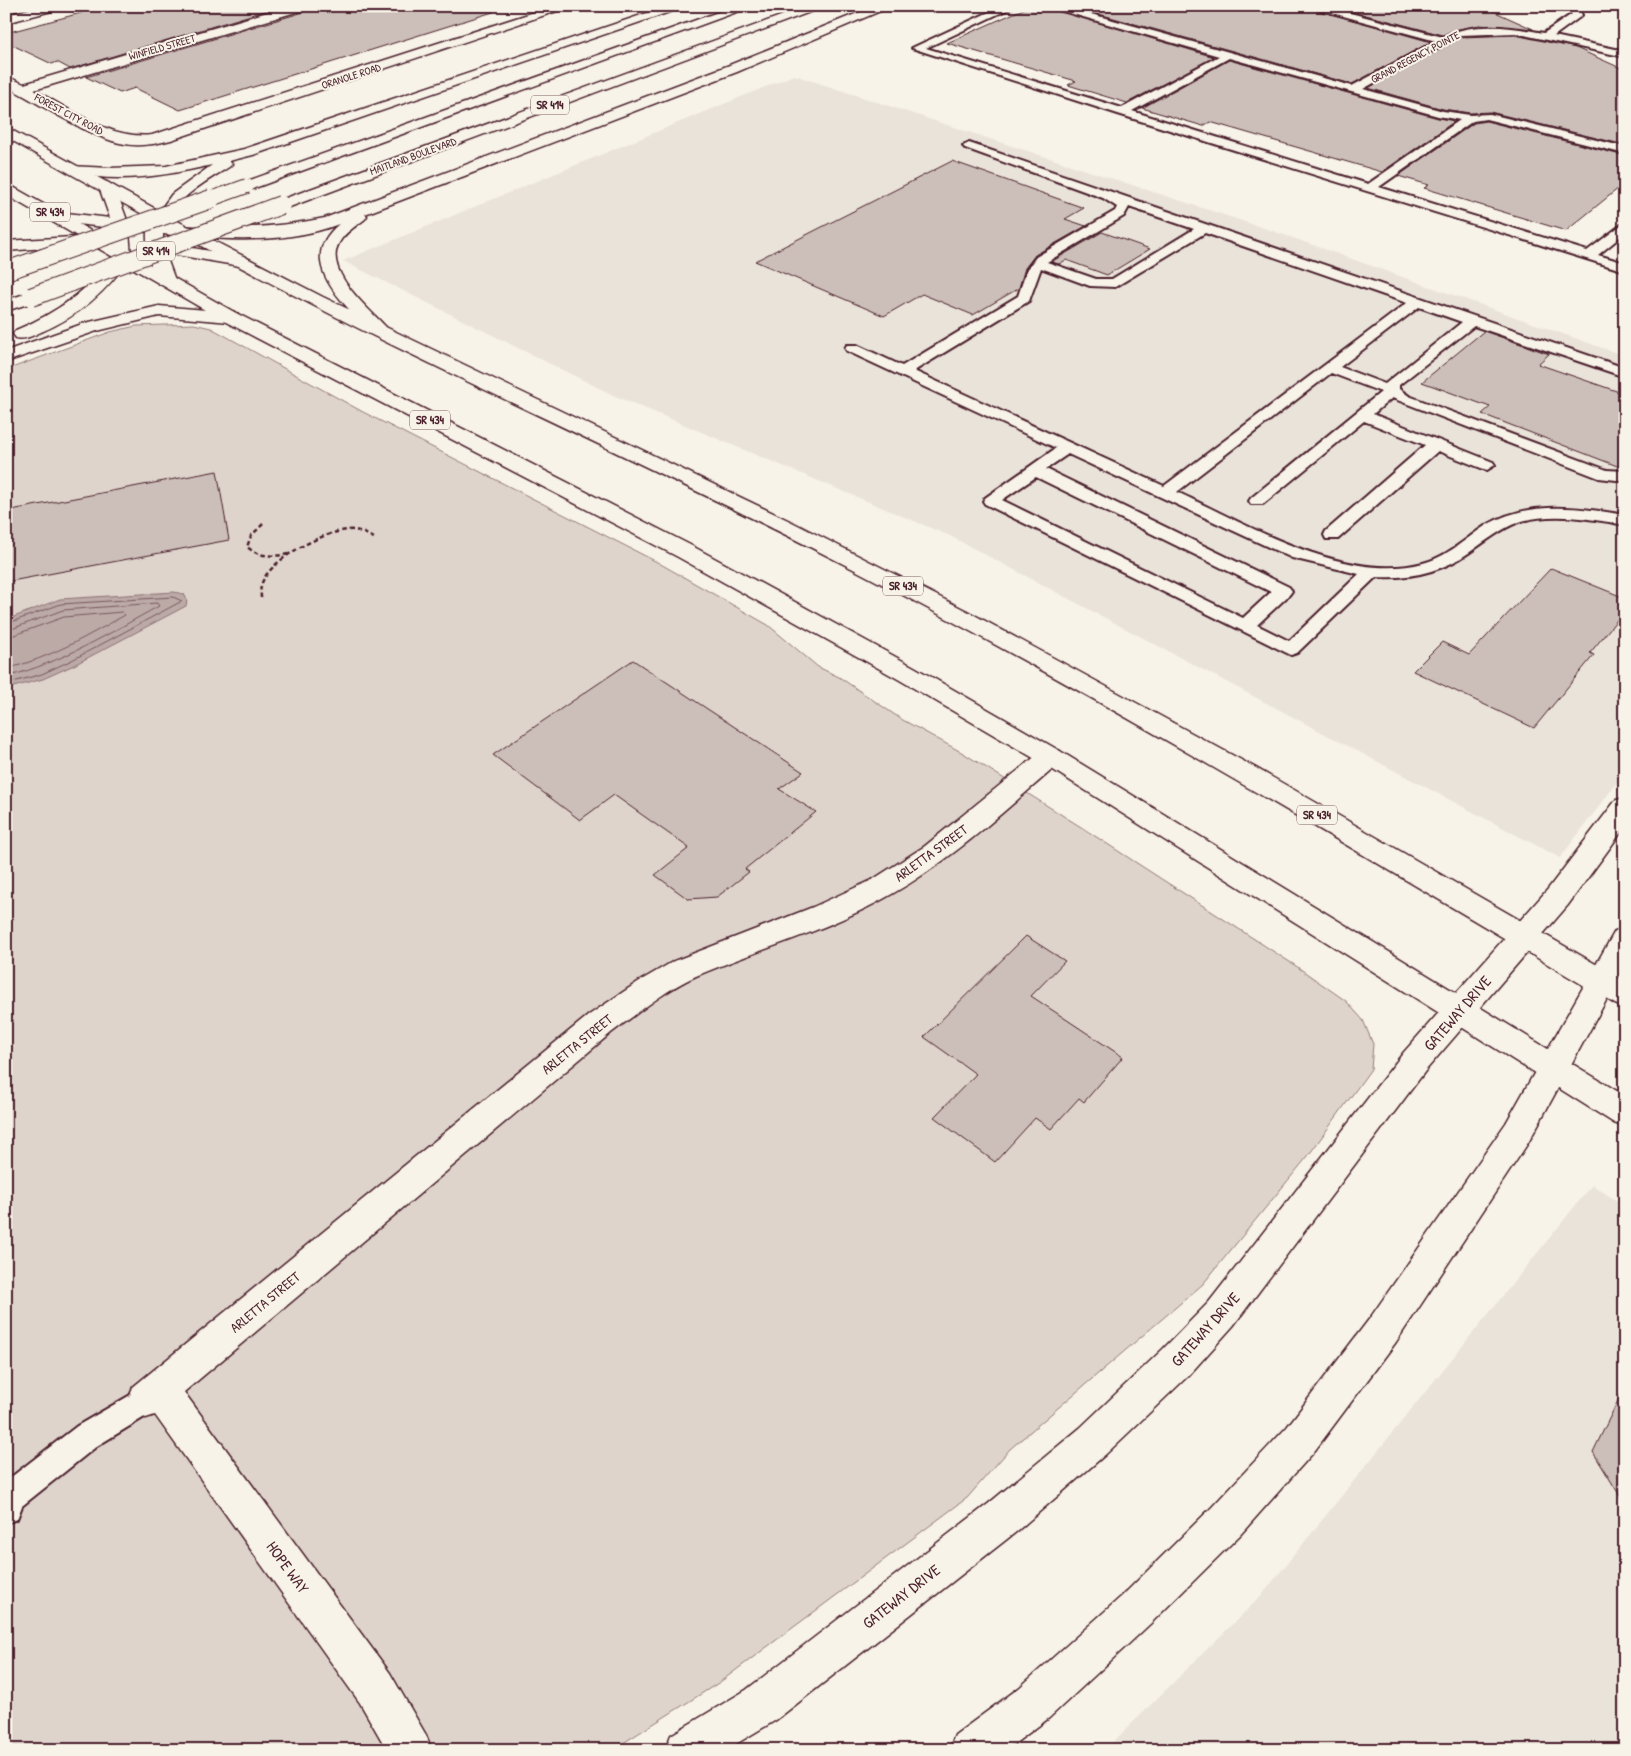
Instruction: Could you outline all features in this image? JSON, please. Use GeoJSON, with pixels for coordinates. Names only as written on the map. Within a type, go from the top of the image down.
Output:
{"type":"FeatureCollection","features":[{"type":"Feature","properties":{"kind":"main road"},"geometry":{"type":"LineString","coordinates":[[6,19],[55,6]]}},
{"type":"Feature","properties":{"kind":"main road","name":"WINFIELD STREET"},"geometry":{"type":"LineString","coordinates":[[22,89],[302,6]]}},
{"type":"Feature","properties":{"kind":"main road","name":"ORANOLE ROAD"},"geometry":{"type":"LineString","coordinates":[[134,142],[166,137],[566,6]]}},
{"type":"Feature","properties":{"kind":"main road"},"geometry":{"type":"LineString","coordinates":[[70,166],[110,173],[150,173],[188,167],[248,152],[681,6]]}},
{"type":"Feature","properties":{"kind":"main road","name":"SR 414"},"geometry":{"type":"LineString","coordinates":[[6,271],[747,6]]}},
{"type":"Feature","properties":{"kind":"main road","name":"MAITLAND BOULEVARD"},"geometry":{"type":"LineString","coordinates":[[6,306],[820,6]]}},
{"type":"Feature","properties":{"kind":"main road"},"geometry":{"type":"LineString","coordinates":[[58,217],[122,241],[157,231],[243,235],[300,230],[329,222],[732,69],[886,6]]}},
{"type":"Feature","properties":{"kind":"main road","name":"FOREST CITY ROAD"},"geometry":{"type":"LineString","coordinates":[[6,80],[111,136],[134,142]]}},
{"type":"Feature","properties":{"kind":"main road"},"geometry":{"type":"LineString","coordinates":[[6,131],[108,187],[157,231],[240,261]]}},
{"type":"Feature","properties":{"kind":"main road"},"geometry":{"type":"LineString","coordinates":[[157,231],[205,175],[248,152]]}},
{"type":"Feature","properties":{"kind":"main road"},"geometry":{"type":"LineString","coordinates":[[6,341],[77,308],[97,289],[122,241],[108,187]]}},
{"type":"Feature","properties":{"kind":"main road","name":"SR 434"},"geometry":{"type":"LineString","coordinates":[[6,188],[93,239],[122,241],[166,280],[230,317],[790,607],[1051,757],[1625,1113]]}},
{"type":"Feature","properties":{"kind":"main road"},"geometry":{"type":"LineString","coordinates":[[376,204],[346,226],[329,244],[326,254],[329,272],[379,330]]}},
{"type":"Feature","properties":{"kind":"main road"},"geometry":{"type":"LineString","coordinates":[[157,231],[166,280]]}},
{"type":"Feature","properties":{"kind":"main road","name":"SR 434"},"geometry":{"type":"LineString","coordinates":[[191,234],[240,261],[379,330],[762,514],[1031,653],[1227,763],[1613,989]]}},
{"type":"Feature","properties":{"kind":"main road"},"geometry":{"type":"LineString","coordinates":[[6,246],[93,239]]}},
{"type":"Feature","properties":{"kind":"main road"},"geometry":{"type":"LineString","coordinates":[[6,357],[91,327],[159,311],[230,317]]}},
{"type":"Feature","properties":{"kind":"main road","name":"ARLETTA STREET"},"geometry":{"type":"LineString","coordinates":[[152,1394],[600,1024],[648,990],[684,969],[823,915],[882,888],[935,853],[1051,757]]}},
{"type":"Feature","properties":{"kind":"main road","name":"GATEWAY DRIVE"},"geometry":{"type":"LineString","coordinates":[[686,1750],[761,1705],[994,1524],[1093,1442],[1176,1362],[1221,1314],[1415,1060],[1558,898],[1625,807]]}},
{"type":"Feature","properties":{"kind":"main road"},"geometry":{"type":"LineString","coordinates":[[970,1750],[1034,1703],[1136,1610],[1226,1521],[1300,1440],[1389,1322],[1517,1133],[1553,1068],[1613,989],[1625,939]]}},
{"type":"Feature","properties":{"kind":"main road","name":"HOPE WAY"},"geometry":{"type":"LineString","coordinates":[[152,1394],[375,1688],[411,1750]]}},
{"type":"Feature","properties":{"kind":"lane"},"geometry":{"type":"LineString","coordinates":[[1010,6],[917,48],[1625,267]]}},
{"type":"Feature","properties":{"kind":"lane"},"geometry":{"type":"LineString","coordinates":[[1050,6],[1442,114],[1470,118],[1486,116],[1625,151]]}},
{"type":"Feature","properties":{"kind":"lane"},"geometry":{"type":"LineString","coordinates":[[1311,6],[1445,40]]}},
{"type":"Feature","properties":{"kind":"lane"},"geometry":{"type":"LineString","coordinates":[[1547,36],[1578,15],[1572,6]]}},
{"type":"Feature","properties":{"kind":"lane","name":"GRAND REGENCY POINTE"},"geometry":{"type":"LineString","coordinates":[[1354,90],[1459,32],[1496,29],[1547,36],[1625,54]]}},
{"type":"Feature","properties":{"kind":"lane"},"geometry":{"type":"LineString","coordinates":[[1601,48],[1619,40]]}},
{"type":"Feature","properties":{"kind":"lane"},"geometry":{"type":"LineString","coordinates":[[1122,112],[1228,56]]}},
{"type":"Feature","properties":{"kind":"lane"},"geometry":{"type":"LineString","coordinates":[[1370,188],[1470,118]]}},
{"type":"Feature","properties":{"kind":"lane"},"geometry":{"type":"LineString","coordinates":[[969,146],[1625,374]]}},
{"type":"Feature","properties":{"kind":"lane"},"geometry":{"type":"LineString","coordinates":[[904,371],[1024,298],[1030,288],[1030,274],[1038,263],[1120,214],[1123,207],[1118,201],[1107,195]]}},
{"type":"Feature","properties":{"kind":"lane"},"geometry":{"type":"LineString","coordinates":[[1589,256],[1625,226]]}},
{"type":"Feature","properties":{"kind":"lane"},"geometry":{"type":"LineString","coordinates":[[1038,263],[1095,283],[1115,283],[1204,228]]}},
{"type":"Feature","properties":{"kind":"lane"},"geometry":{"type":"LineString","coordinates":[[1167,492],[1416,302]]}},
{"type":"Feature","properties":{"kind":"lane"},"geometry":{"type":"LineString","coordinates":[[1256,501],[1391,391],[1392,383],[1472,321]]}},
{"type":"Feature","properties":{"kind":"lane"},"geometry":{"type":"LineString","coordinates":[[852,348],[1298,554],[1331,564],[1388,572],[1426,568],[1454,556],[1502,523],[1536,514],[1570,512],[1625,520]]}},
{"type":"Feature","properties":{"kind":"lane"},"geometry":{"type":"LineString","coordinates":[[1330,368],[1391,391],[1404,399],[1605,475],[1625,476]]}},
{"type":"Feature","properties":{"kind":"lane"},"geometry":{"type":"LineString","coordinates":[[1363,415],[1487,465]]}},
{"type":"Feature","properties":{"kind":"lane"},"geometry":{"type":"LineString","coordinates":[[1332,535],[1436,444]]}},
{"type":"Feature","properties":{"kind":"lane"},"geometry":{"type":"LineString","coordinates":[[1068,447],[991,501],[1291,649],[1373,570]]}},
{"type":"Feature","properties":{"kind":"lane"},"geometry":{"type":"LineString","coordinates":[[1035,470],[1283,591],[1245,626]]}},
{"type":"Feature","properties":{"kind":"lane"},"geometry":{"type":"LineString","coordinates":[[8,1500],[87,1436],[152,1394]]}},
{"type":"Feature","properties":{"kind":"path"},"geometry":{"type":"LineString","coordinates":[[263,524],[251,536],[247,547],[258,554],[274,556],[291,553],[345,530],[356,530],[374,538]]}},
{"type":"Feature","properties":{"kind":"path"},"geometry":{"type":"LineString","coordinates":[[261,598],[262,586],[268,573],[291,553]]}},
{"type":"Feature","properties":{"kind":"shaded area"},"geometry":{"type":"Polygon","coordinates":[[[794,75],[1276,232],[1625,356],[1625,772],[1560,858],[950,536],[613,395],[343,261],[794,75]]]}},
{"type":"Feature","properties":{"kind":"shaded area"},"geometry":{"type":"Polygon","coordinates":[[[194,324],[211,328],[363,412],[657,562],[768,625],[818,667],[839,677],[901,719],[963,753],[1296,966],[1346,1001],[1363,1020],[1373,1044],[1371,1069],[1308,1156],[1203,1284],[1010,1449],[967,1498],[720,1682],[612,1750],[6,1750],[6,370],[110,332],[136,326],[194,324]]]}},
{"type":"Feature","properties":{"kind":"shaded area"},"geometry":{"type":"Polygon","coordinates":[[[1592,1185],[1625,1206],[1625,1750],[1105,1750],[1261,1596],[1592,1185]]]}},
{"type":"Feature","properties":{"kind":"water"},"geometry":{"type":"Polygon","coordinates":[[[174,592],[184,594],[187,600],[186,606],[74,665],[43,679],[6,689],[6,620],[60,599],[174,592]]]}},
{"type":"Feature","properties":{"kind":"building"},"geometry":{"type":"Polygon","coordinates":[[[107,6],[281,6],[70,69],[57,62],[52,64],[6,42],[6,33],[107,6]]]}},
{"type":"Feature","properties":{"kind":"building"},"geometry":{"type":"Polygon","coordinates":[[[310,6],[493,6],[493,12],[180,110],[135,88],[120,93],[86,77],[307,11],[310,6]]]}},
{"type":"Feature","properties":{"kind":"building"},"geometry":{"type":"Polygon","coordinates":[[[1030,6],[1043,6],[1214,57],[1127,103],[1068,85],[1076,81],[947,43],[1030,6]]]}},
{"type":"Feature","properties":{"kind":"building"},"geometry":{"type":"Polygon","coordinates":[[[1070,6],[1304,6],[1431,42],[1352,84],[1070,6]]]}},
{"type":"Feature","properties":{"kind":"building"},"geometry":{"type":"Polygon","coordinates":[[[1331,6],[1482,6],[1533,29],[1479,25],[1454,30],[1443,35],[1331,6]]]}},
{"type":"Feature","properties":{"kind":"building"},"geometry":{"type":"Polygon","coordinates":[[[1515,35],[1576,48],[1625,70],[1625,145],[1490,112],[1470,113],[1443,109],[1368,88],[1462,37],[1515,35]]]}},
{"type":"Feature","properties":{"kind":"building"},"geometry":{"type":"Polygon","coordinates":[[[1229,60],[1438,118],[1455,121],[1382,172],[1210,122],[1203,126],[1142,108],[1229,60]]]}},
{"type":"Feature","properties":{"kind":"building"},"geometry":{"type":"Polygon","coordinates":[[[1486,121],[1625,156],[1625,183],[1566,231],[1424,188],[1429,185],[1398,176],[1474,123],[1486,121]]]}},
{"type":"Feature","properties":{"kind":"building"},"geometry":{"type":"Polygon","coordinates":[[[952,161],[1084,208],[1065,219],[1086,226],[1035,255],[1025,268],[1019,288],[973,315],[922,294],[884,316],[755,261],[952,161]]]}},
{"type":"Feature","properties":{"kind":"building"},"geometry":{"type":"Polygon","coordinates":[[[1102,232],[1150,249],[1107,275],[1066,260],[1059,264],[1051,262],[1102,232]]]}},
{"type":"Feature","properties":{"kind":"building"},"geometry":{"type":"Polygon","coordinates":[[[1484,331],[1549,354],[1538,364],[1625,394],[1625,469],[1482,414],[1490,407],[1422,382],[1484,331]]]}},
{"type":"Feature","properties":{"kind":"building"},"geometry":{"type":"Polygon","coordinates":[[[217,471],[229,540],[6,582],[6,511],[217,471]]]}},
{"type":"Feature","properties":{"kind":"building"},"geometry":{"type":"Polygon","coordinates":[[[1551,568],[1625,598],[1625,610],[1590,653],[1594,655],[1534,728],[1413,671],[1442,642],[1469,655],[1551,568]]]}},
{"type":"Feature","properties":{"kind":"building"},"geometry":{"type":"Polygon","coordinates":[[[633,660],[803,772],[779,789],[816,812],[745,869],[749,872],[717,897],[688,899],[655,875],[689,848],[614,795],[580,820],[493,755],[633,660]]]}},
{"type":"Feature","properties":{"kind":"building"},"geometry":{"type":"Polygon","coordinates":[[[1026,936],[1065,961],[1031,996],[1123,1057],[1084,1102],[1079,1098],[1051,1129],[1035,1118],[995,1162],[934,1117],[976,1074],[924,1037],[1026,936]]]}},
{"type":"Feature","properties":{"kind":"building"},"geometry":{"type":"Polygon","coordinates":[[[1625,1386],[1625,1504],[1593,1452],[1625,1386]]]}}]}
